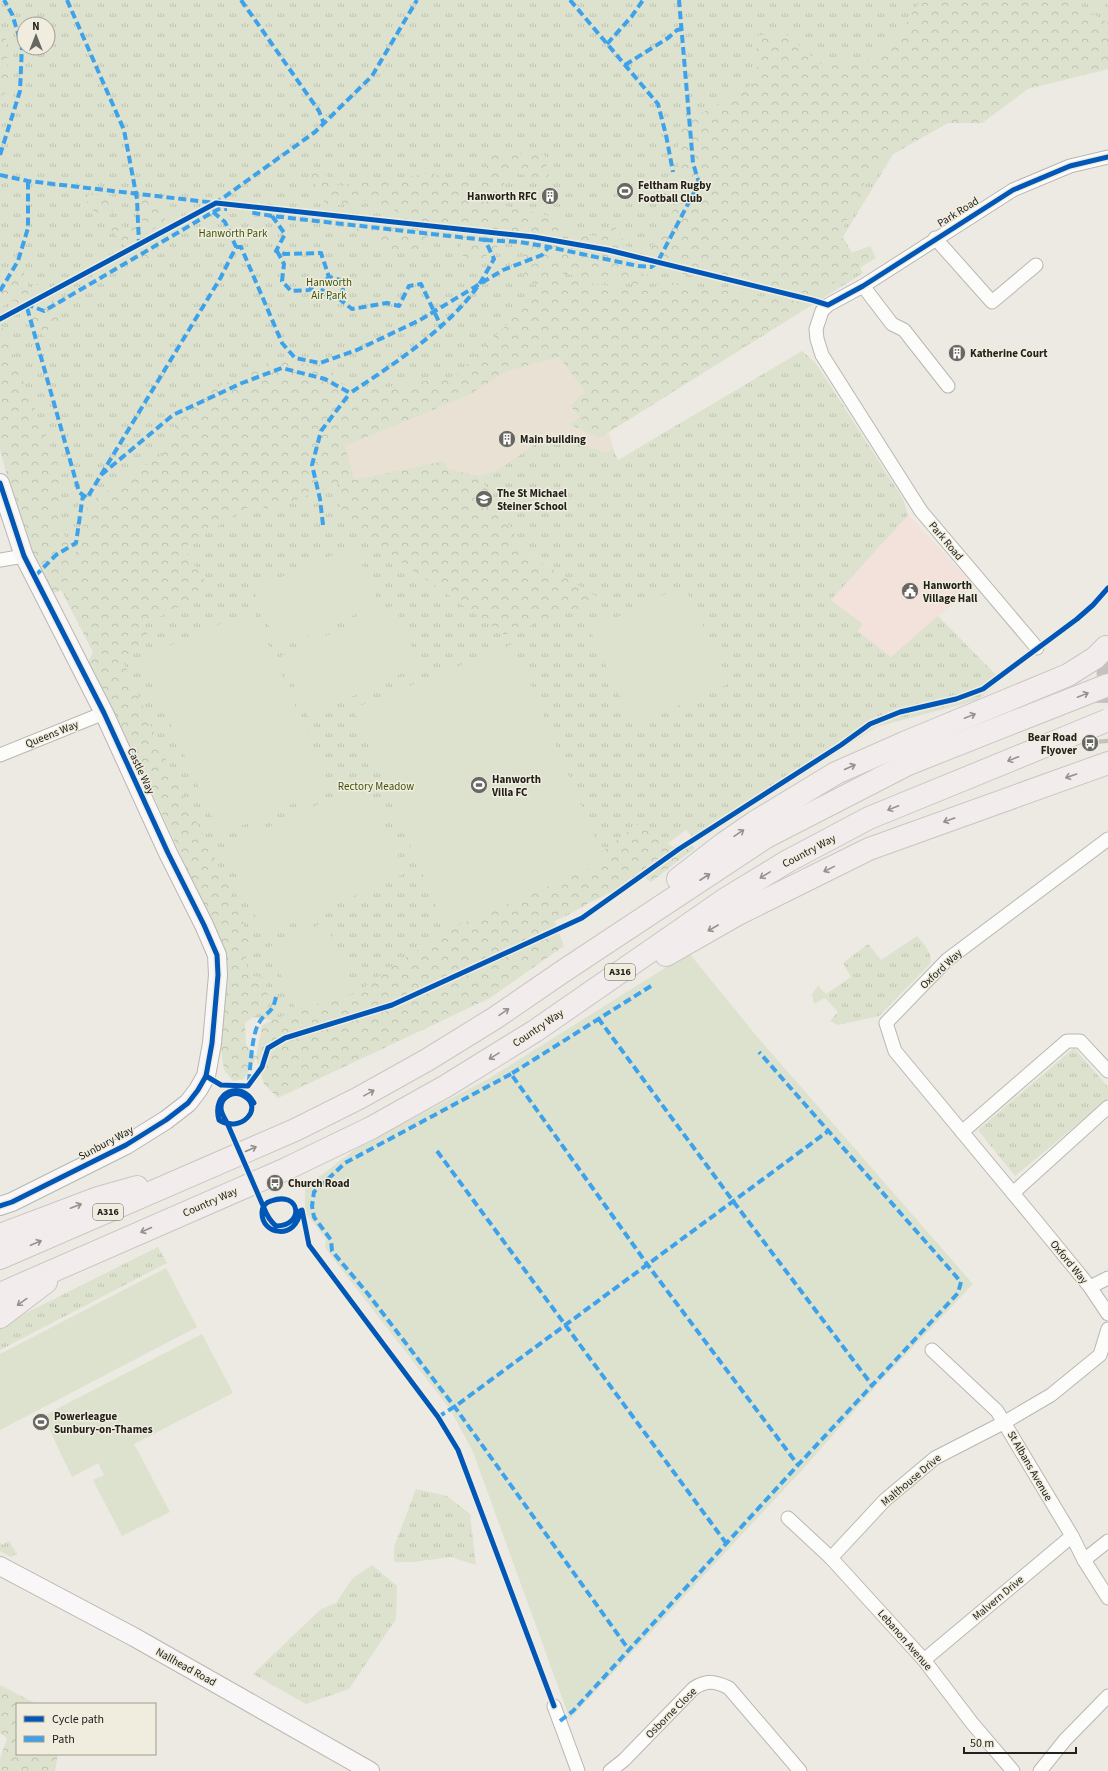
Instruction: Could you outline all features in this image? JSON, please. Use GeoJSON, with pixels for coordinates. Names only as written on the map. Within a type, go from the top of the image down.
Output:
{"type":"FeatureCollection","features":[{"type":"Feature","properties":{"kind":"highway"},"geometry":{"type":"LineString","coordinates":[[565,970],[723,844],[755,822],[836,773],[1068,675],[1096,658],[1107,649]]}},
{"type":"Feature","properties":{"kind":"highway","name":"A316"},"geometry":{"type":"LineString","coordinates":[[0,1258],[295,1130],[366,1095],[427,1060],[495,1018],[766,836],[908,764],[1108,685]]}},
{"type":"Feature","properties":{"kind":"highway","name":"Country Way"},"geometry":{"type":"LineString","coordinates":[[0,1294],[286,1169],[371,1128],[446,1086],[535,1031],[724,900],[788,861],[869,818],[1108,720]]}},
{"type":"Feature","properties":{"kind":"highway"},"geometry":{"type":"LineString","coordinates":[[535,1031],[738,914],[869,849],[1108,763]]}},
{"type":"Feature","properties":{"kind":"highway"},"geometry":{"type":"LineString","coordinates":[[0,1235],[98,1198],[216,1165]]}},
{"type":"Feature","properties":{"kind":"highway"},"geometry":{"type":"LineString","coordinates":[[0,1317],[38,1290],[62,1268]]}},
{"type":"Feature","properties":{"kind":"street","name":"Park Road"},"geometry":{"type":"LineString","coordinates":[[1037,648],[1028,640],[921,511],[822,355],[817,339],[816,329],[822,311],[828,305],[863,286],[935,238],[1013,190],[1070,166],[1108,157]]}},
{"type":"Feature","properties":{"kind":"street"},"geometry":{"type":"LineString","coordinates":[[935,238],[992,302],[1036,265]]}},
{"type":"Feature","properties":{"kind":"street"},"geometry":{"type":"LineString","coordinates":[[863,286],[892,324],[904,330],[948,386]]}},
{"type":"Feature","properties":{"kind":"street","name":"Castle Way"},"geometry":{"type":"LineString","coordinates":[[0,483],[24,556],[104,714],[217,955],[218,975],[212,1043],[206,1076]]}},
{"type":"Feature","properties":{"kind":"street"},"geometry":{"type":"LineString","coordinates":[[0,560],[24,556]]}},
{"type":"Feature","properties":{"kind":"street","name":"Queens Way"},"geometry":{"type":"LineString","coordinates":[[0,755],[104,714]]}},
{"type":"Feature","properties":{"kind":"street","name":"Oxford Way"},"geometry":{"type":"LineString","coordinates":[[1108,839],[947,960],[886,1023],[895,1050],[1090,1287],[1108,1314]]}},
{"type":"Feature","properties":{"kind":"street"},"geometry":{"type":"LineString","coordinates":[[962,1132],[1067,1041],[1080,1041],[1108,1072]]}},
{"type":"Feature","properties":{"kind":"street","name":"Sunbury Way"},"geometry":{"type":"LineString","coordinates":[[0,1206],[12,1202],[126,1145],[166,1120],[188,1103],[206,1076]]}},
{"type":"Feature","properties":{"kind":"street"},"geometry":{"type":"LineString","coordinates":[[1013,1193],[1108,1108]]}},
{"type":"Feature","properties":{"kind":"street"},"geometry":{"type":"LineString","coordinates":[[1090,1287],[1108,1278]]}},
{"type":"Feature","properties":{"kind":"street"},"geometry":{"type":"LineString","coordinates":[[1006,1422],[1051,1395],[1100,1355],[1108,1329]]}},
{"type":"Feature","properties":{"kind":"street","name":"St Albans Avenue"},"geometry":{"type":"LineString","coordinates":[[932,1350],[997,1411],[1006,1422],[1072,1536],[1084,1560],[1108,1598]]}},
{"type":"Feature","properties":{"kind":"street","name":"Malthouse Drive"},"geometry":{"type":"LineString","coordinates":[[831,1558],[885,1500],[935,1458],[1006,1422]]}},
{"type":"Feature","properties":{"kind":"street","name":"Lebanon Avenue"},"geometry":{"type":"LineString","coordinates":[[788,1518],[831,1558],[924,1660],[972,1723],[1013,1771]]}},
{"type":"Feature","properties":{"kind":"street","name":"Malvern Drive"},"geometry":{"type":"LineString","coordinates":[[924,1660],[1072,1536]]}},
{"type":"Feature","properties":{"kind":"street"},"geometry":{"type":"LineString","coordinates":[[1084,1560],[1108,1541]]}},
{"type":"Feature","properties":{"kind":"street","name":"Nallhead Road"},"geometry":{"type":"LineString","coordinates":[[0,1566],[134,1637],[370,1771]]}},
{"type":"Feature","properties":{"kind":"street","name":"Osborne Close"},"geometry":{"type":"LineString","coordinates":[[610,1771],[624,1760],[694,1688],[712,1681],[729,1688],[800,1771]]}},
{"type":"Feature","properties":{"kind":"street"},"geometry":{"type":"LineString","coordinates":[[1040,1771],[1065,1740],[1108,1696]]}},
{"type":"Feature","properties":{"kind":"street"},"geometry":{"type":"LineString","coordinates":[[554,1706],[578,1771]]}},
{"type":"Feature","properties":{"kind":"shaded area","name":"The St Michael Steiner School"},"geometry":{"type":"Polygon","coordinates":[[[531,335],[592,373],[617,461],[602,600],[341,520],[339,441],[531,335]]]}},
{"type":"Feature","properties":{"kind":"shaded area"},"geometry":{"type":"Polygon","coordinates":[[[908,515],[974,586],[891,657],[858,631],[862,624],[831,600],[908,515]]]}},
{"type":"Feature","properties":{"kind":"green space"},"geometry":{"type":"Polygon","coordinates":[[[0,0],[1108,0],[1108,66],[930,93],[843,237],[863,273],[609,432],[592,373],[531,335],[339,442],[339,483],[601,600],[526,553],[479,476],[500,469],[531,447],[554,435],[606,453],[613,449],[618,460],[802,351],[815,362],[903,499],[908,515],[831,600],[863,624],[858,631],[891,657],[938,616],[1001,680],[978,700],[876,727],[698,842],[686,830],[584,906],[566,916],[409,986],[288,1023],[251,1017],[238,954],[93,652],[42,553],[0,423],[0,0]]]}},
{"type":"Feature","properties":{"kind":"green space"},"geometry":{"type":"Polygon","coordinates":[[[935,0],[1070,0],[1108,23],[1108,69],[1028,89],[982,123],[948,123],[872,166],[840,235],[851,253],[870,246],[876,258],[808,298],[656,269],[648,251],[669,224],[679,190],[678,128],[695,110],[702,113],[758,81],[756,36],[784,32],[821,64],[867,60],[897,39],[918,4],[935,0]]]}},
{"type":"Feature","properties":{"kind":"green space"},"geometry":{"type":"Polygon","coordinates":[[[0,29],[6,39],[9,90],[0,97],[0,29]]]}},
{"type":"Feature","properties":{"kind":"green space"},"geometry":{"type":"Polygon","coordinates":[[[491,152],[545,155],[548,174],[543,179],[506,171],[501,205],[555,217],[565,231],[595,236],[615,227],[631,253],[626,271],[650,275],[648,286],[553,272],[536,285],[524,278],[523,235],[512,236],[477,263],[460,254],[462,226],[428,223],[422,252],[390,250],[380,239],[356,234],[358,223],[395,223],[398,212],[371,200],[327,207],[309,174],[317,167],[338,185],[388,181],[428,173],[480,184],[491,152]]]}},
{"type":"Feature","properties":{"kind":"green space"},"geometry":{"type":"Polygon","coordinates":[[[89,193],[112,196],[114,209],[108,218],[92,210],[87,202],[89,193]]]}},
{"type":"Feature","properties":{"kind":"green space"},"geometry":{"type":"Polygon","coordinates":[[[143,197],[161,203],[170,209],[161,226],[150,230],[169,250],[145,260],[132,254],[110,229],[120,223],[129,232],[134,225],[145,224],[132,206],[143,197]]]}},
{"type":"Feature","properties":{"kind":"green space"},"geometry":{"type":"Polygon","coordinates":[[[24,272],[29,289],[47,279],[61,328],[49,340],[21,318],[15,300],[0,308],[0,277],[24,272]]]}},
{"type":"Feature","properties":{"kind":"green space"},"geometry":{"type":"Polygon","coordinates":[[[552,278],[650,291],[662,281],[799,302],[801,305],[793,315],[599,438],[569,424],[580,417],[570,406],[585,391],[559,357],[507,371],[469,395],[345,446],[354,480],[444,461],[448,469],[479,476],[526,553],[602,600],[505,635],[341,520],[339,483],[271,510],[253,504],[183,548],[211,590],[144,625],[149,640],[122,659],[171,771],[236,901],[252,950],[244,960],[250,975],[265,978],[269,1005],[245,1023],[246,1045],[256,1057],[262,1025],[298,1009],[357,993],[392,966],[451,929],[582,867],[638,824],[673,847],[688,840],[695,848],[651,882],[639,874],[620,888],[554,920],[564,946],[490,998],[278,1098],[264,1084],[256,1058],[244,1079],[233,1081],[224,1070],[216,1015],[228,978],[224,946],[141,768],[87,665],[93,652],[65,597],[66,589],[53,593],[37,569],[16,508],[0,450],[0,320],[7,342],[61,471],[60,524],[71,550],[67,585],[89,503],[160,456],[188,401],[278,358],[330,369],[351,393],[456,376],[552,278]]]}},
{"type":"Feature","properties":{"kind":"green space"},"geometry":{"type":"Polygon","coordinates":[[[354,546],[379,604],[279,649],[253,589],[354,546]]]}},
{"type":"Feature","properties":{"kind":"green space"},"geometry":{"type":"Polygon","coordinates":[[[684,585],[730,683],[633,726],[590,630],[684,585]]]}},
{"type":"Feature","properties":{"kind":"green space"},"geometry":{"type":"Polygon","coordinates":[[[394,605],[419,665],[308,717],[281,656],[394,605]]]}},
{"type":"Feature","properties":{"kind":"green space"},"geometry":{"type":"Polygon","coordinates":[[[253,610],[331,787],[220,835],[141,658],[253,610]]]}},
{"type":"Feature","properties":{"kind":"green space","name":"Hanworth Villa FC"},"geometry":{"type":"Polygon","coordinates":[[[513,644],[605,862],[446,930],[353,709],[513,644]]]}},
{"type":"Feature","properties":{"kind":"green space"},"geometry":{"type":"Polygon","coordinates":[[[366,783],[406,873],[264,936],[224,847],[366,783]]]}},
{"type":"Feature","properties":{"kind":"green space"},"geometry":{"type":"Polygon","coordinates":[[[325,922],[354,988],[297,1013],[269,947],[325,922]]]}},
{"type":"Feature","properties":{"kind":"green space"},"geometry":{"type":"Polygon","coordinates":[[[917,936],[929,952],[931,960],[930,964],[879,1016],[838,1025],[830,1021],[838,1012],[825,998],[814,1004],[812,994],[818,986],[826,994],[851,977],[843,963],[868,944],[881,960],[917,936]]]}},
{"type":"Feature","properties":{"kind":"green space"},"geometry":{"type":"Polygon","coordinates":[[[689,953],[754,1033],[973,1284],[877,1385],[803,1469],[569,1720],[473,1452],[450,1409],[325,1248],[326,1239],[305,1212],[305,1184],[320,1176],[357,1148],[488,1079],[689,953]]]}},
{"type":"Feature","properties":{"kind":"green space"},"geometry":{"type":"Polygon","coordinates":[[[1074,1048],[1108,1087],[1108,1099],[1015,1176],[978,1130],[1074,1048]]]}},
{"type":"Feature","properties":{"kind":"green space"},"geometry":{"type":"Polygon","coordinates":[[[158,1247],[167,1263],[0,1350],[0,1326],[158,1247]]]}},
{"type":"Feature","properties":{"kind":"green space"},"geometry":{"type":"Polygon","coordinates":[[[166,1268],[197,1327],[0,1430],[0,1354],[166,1268]]]}},
{"type":"Feature","properties":{"kind":"green space"},"geometry":{"type":"Polygon","coordinates":[[[202,1334],[233,1393],[134,1444],[170,1512],[122,1536],[93,1480],[104,1475],[98,1463],[72,1477],[43,1416],[202,1334]]]}},
{"type":"Feature","properties":{"kind":"green space"},"geometry":{"type":"Polygon","coordinates":[[[416,1489],[447,1496],[470,1514],[476,1565],[451,1557],[413,1562],[394,1562],[394,1547],[416,1489]]]}},
{"type":"Feature","properties":{"kind":"green space"},"geometry":{"type":"Polygon","coordinates":[[[9,1541],[17,1554],[11,1557],[0,1551],[0,1542],[2,1545],[9,1541]]]}},
{"type":"Feature","properties":{"kind":"green space"},"geometry":{"type":"Polygon","coordinates":[[[372,1565],[397,1586],[396,1619],[349,1689],[306,1704],[253,1674],[321,1609],[336,1603],[352,1579],[372,1565]]]}},
{"type":"Feature","properties":{"kind":"green space"},"geometry":{"type":"Polygon","coordinates":[[[0,1685],[35,1703],[16,1703],[16,1755],[58,1755],[55,1771],[0,1771],[0,1759],[7,1738],[0,1733],[0,1685]]]}},
{"type":"Feature","properties":{"kind":"tunnel"},"geometry":{"type":"LineString","coordinates":[[1106,658],[1105,706],[1108,743]]}},
{"type":"Feature","properties":{"kind":"marked path"},"geometry":{"type":"LineString","coordinates":[[0,155],[20,91],[22,46],[12,14],[4,0]]}},
{"type":"Feature","properties":{"kind":"marked path"},"geometry":{"type":"LineString","coordinates":[[67,0],[124,130],[137,199],[139,244]]}},
{"type":"Feature","properties":{"kind":"marked path"},"geometry":{"type":"LineString","coordinates":[[241,0],[319,111],[324,124]]}},
{"type":"Feature","properties":{"kind":"marked path"},"geometry":{"type":"LineString","coordinates":[[0,175],[28,181],[216,203],[315,132],[372,76],[417,0]]}},
{"type":"Feature","properties":{"kind":"marked path"},"geometry":{"type":"LineString","coordinates":[[570,0],[658,104],[673,172]]}},
{"type":"Feature","properties":{"kind":"marked path"},"geometry":{"type":"LineString","coordinates":[[607,44],[632,16],[643,0]]}},
{"type":"Feature","properties":{"kind":"marked path"},"geometry":{"type":"LineString","coordinates":[[236,247],[241,247],[282,343],[295,358],[320,363],[357,350],[420,320],[503,270],[542,255],[549,247],[638,266],[651,267],[657,263],[699,183],[693,163],[679,0]]}},
{"type":"Feature","properties":{"kind":"marked path"},"geometry":{"type":"LineString","coordinates":[[625,65],[668,38],[677,30],[682,29]]}},
{"type":"Feature","properties":{"kind":"marked path"},"geometry":{"type":"LineString","coordinates":[[0,291],[18,261],[28,228],[28,181]]}},
{"type":"Feature","properties":{"kind":"marked path"},"geometry":{"type":"LineString","coordinates":[[213,212],[219,209],[227,209]]}},
{"type":"Feature","properties":{"kind":"marked path"},"geometry":{"type":"LineString","coordinates":[[213,212],[225,222],[236,247],[221,277],[87,498],[79,492],[26,304],[44,311],[213,212]]}},
{"type":"Feature","properties":{"kind":"marked path"},"geometry":{"type":"LineString","coordinates":[[101,475],[173,415],[242,383],[282,368],[325,379],[350,393],[400,359],[433,333],[475,290],[494,259],[485,240],[272,216],[249,212]]}},
{"type":"Feature","properties":{"kind":"marked path"},"geometry":{"type":"LineString","coordinates":[[272,216],[285,234],[276,251],[285,254],[321,253],[329,277],[340,280],[343,290],[338,298],[352,309],[387,303],[399,306],[409,286],[421,284],[441,326]]}},
{"type":"Feature","properties":{"kind":"marked path"},"geometry":{"type":"LineString","coordinates":[[485,240],[520,242],[549,247]]}},
{"type":"Feature","properties":{"kind":"marked path"},"geometry":{"type":"LineString","coordinates":[[277,251],[284,264],[282,281],[291,291],[309,290],[318,283],[325,281]]}},
{"type":"Feature","properties":{"kind":"marked path"},"geometry":{"type":"LineString","coordinates":[[328,278],[325,281],[322,292],[330,298],[338,298]]}},
{"type":"Feature","properties":{"kind":"marked path"},"geometry":{"type":"LineString","coordinates":[[323,525],[320,499],[312,465],[321,431],[350,393]]}},
{"type":"Feature","properties":{"kind":"marked path"},"geometry":{"type":"LineString","coordinates":[[35,576],[56,555],[76,543],[83,495]]}},
{"type":"Feature","properties":{"kind":"marked path"},"geometry":{"type":"LineString","coordinates":[[651,986],[511,1074],[647,1264],[798,1465]]}},
{"type":"Feature","properties":{"kind":"marked path"},"geometry":{"type":"LineString","coordinates":[[249,1082],[252,1051],[257,1028],[264,1016],[273,1007],[276,997]]}},
{"type":"Feature","properties":{"kind":"marked path"},"geometry":{"type":"LineString","coordinates":[[598,1018],[733,1201],[872,1385]]}},
{"type":"Feature","properties":{"kind":"marked path"},"geometry":{"type":"LineString","coordinates":[[560,1721],[573,1711],[958,1293],[961,1282],[759,1052]]}},
{"type":"Feature","properties":{"kind":"marked path"},"geometry":{"type":"LineString","coordinates":[[511,1074],[345,1163],[314,1192],[312,1206],[314,1217],[331,1240],[332,1251],[368,1294],[454,1406],[629,1650]]}},
{"type":"Feature","properties":{"kind":"marked path"},"geometry":{"type":"LineString","coordinates":[[438,1417],[457,1405],[827,1132]]}},
{"type":"Feature","properties":{"kind":"marked path"},"geometry":{"type":"LineString","coordinates":[[437,1151],[726,1543]]}},
{"type":"Feature","properties":{"kind":"cycle path"},"geometry":{"type":"LineString","coordinates":[[0,319],[216,203],[534,237],[608,250],[828,305],[863,286],[1013,190],[1070,166],[1108,157]]}},
{"type":"Feature","properties":{"kind":"cycle path"},"geometry":{"type":"LineString","coordinates":[[0,483],[24,556],[104,713],[168,853],[204,925],[217,955],[218,975],[212,1043],[206,1076],[188,1103],[166,1120],[126,1145],[12,1202],[0,1206]]}},
{"type":"Feature","properties":{"kind":"cycle path"},"geometry":{"type":"LineString","coordinates":[[206,1076],[221,1085],[248,1086],[262,1067],[268,1048],[285,1038],[392,1005],[582,918],[679,849],[841,745],[870,724],[900,712],[956,699],[983,689],[1077,619],[1093,605],[1108,588]]}},
{"type":"Feature","properties":{"kind":"cycle path"},"geometry":{"type":"LineString","coordinates":[[254,1103],[248,1096],[235,1090],[223,1096],[219,1102],[218,1110],[219,1120],[227,1123],[235,1124],[248,1117],[252,1106],[250,1101],[240,1094],[229,1095],[223,1100],[221,1110],[223,1115],[227,1123],[228,1125],[264,1208],[266,1213],[270,1220],[276,1226],[285,1224],[292,1221],[296,1209],[289,1200],[281,1199],[269,1202],[266,1204],[264,1207],[263,1208],[263,1220],[267,1226],[273,1230],[286,1230],[293,1227],[300,1211],[302,1210],[309,1245],[438,1417],[458,1450],[554,1706]]}},
{"type":"Feature","properties":{"kind":"place","name":"Feltham Rugby Football Club"},"geometry":{"type":"Point","coordinates":[625,191]}},
{"type":"Feature","properties":{"kind":"place","name":"Hanworth RFC"},"geometry":{"type":"Point","coordinates":[550,196]}},
{"type":"Feature","properties":{"kind":"place","name":"Katherine Court"},"geometry":{"type":"Point","coordinates":[957,353]}},
{"type":"Feature","properties":{"kind":"place","name":"Main building"},"geometry":{"type":"Point","coordinates":[507,439]}},
{"type":"Feature","properties":{"kind":"place","name":"The St Michael Steiner School"},"geometry":{"type":"Point","coordinates":[484,499]}},
{"type":"Feature","properties":{"kind":"place","name":"Hanworth Village Hall"},"geometry":{"type":"Point","coordinates":[910,591]}},
{"type":"Feature","properties":{"kind":"place","name":"Bear Road Flyover"},"geometry":{"type":"Point","coordinates":[1090,743]}},
{"type":"Feature","properties":{"kind":"place","name":"Hanworth Villa FC"},"geometry":{"type":"Point","coordinates":[479,785]}},
{"type":"Feature","properties":{"kind":"place","name":"Church Road"},"geometry":{"type":"Point","coordinates":[275,1183]}},
{"type":"Feature","properties":{"kind":"place","name":"Powerleague Sunbury-on-Thames"},"geometry":{"type":"Point","coordinates":[41,1422]}},
{"type":"Feature","properties":{"kind":"park label","name":"Hanworth Park"},"geometry":{"type":"Point","coordinates":[233,233]}},
{"type":"Feature","properties":{"kind":"park label","name":"Hanworth Air Park"},"geometry":{"type":"Point","coordinates":[329,288]}},
{"type":"Feature","properties":{"kind":"park label","name":"Rectory Meadow"},"geometry":{"type":"Point","coordinates":[376,786]}}]}
